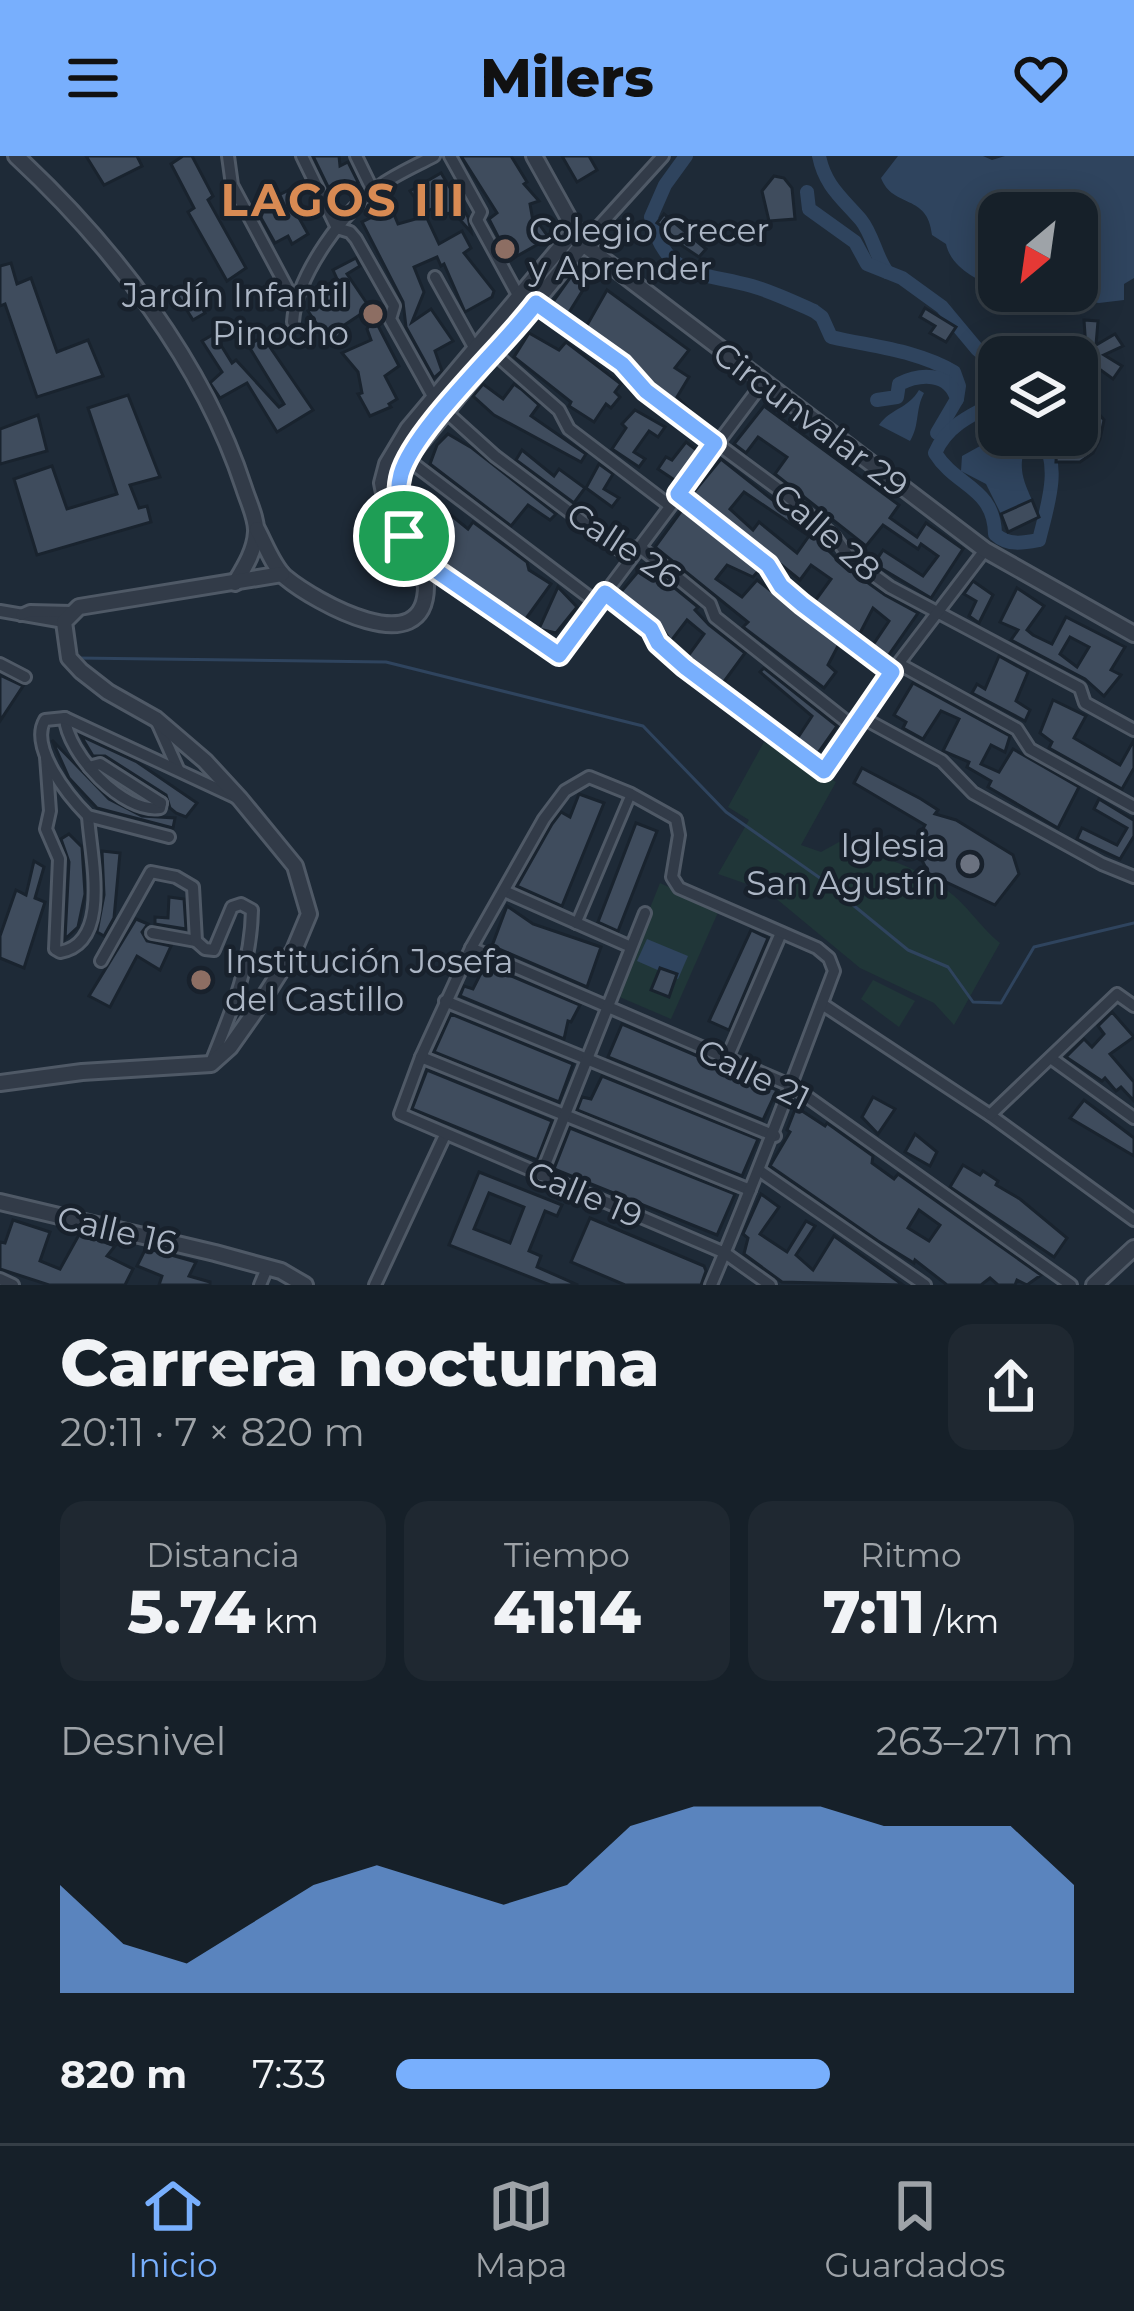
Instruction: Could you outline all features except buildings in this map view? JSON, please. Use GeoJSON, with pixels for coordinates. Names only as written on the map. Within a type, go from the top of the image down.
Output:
{"type":"FeatureCollection","features":[{"type":"Feature","properties":{"kind":"street"},"geometry":{"type":"LineString","coordinates":[[16,156],[86,226],[171,339],[231,449],[257,529],[282,574],[332,608],[376,623],[399,624],[414,618],[426,598],[415,556],[385,498],[382,483],[394,449],[494,352],[536,303],[579,238]]}},
{"type":"Feature","properties":{"kind":"street"},"geometry":{"type":"LineString","coordinates":[[228,156],[232,185],[294,301]]}},
{"type":"Feature","properties":{"kind":"street","name":"Calle 26"},"geometry":{"type":"LineString","coordinates":[[302,156],[337,228],[350,232],[373,267],[394,306],[389,319],[439,404],[495,456],[620,550],[640,547],[710,604],[715,617],[859,723],[942,760],[973,793],[1102,864],[1132,873]]}},
{"type":"Feature","properties":{"kind":"street"},"geometry":{"type":"LineString","coordinates":[[356,156],[373,191]]}},
{"type":"Feature","properties":{"kind":"street"},"geometry":{"type":"LineString","coordinates":[[293,322],[294,301],[337,228],[373,191],[434,156]]}},
{"type":"Feature","properties":{"kind":"street"},"geometry":{"type":"LineString","coordinates":[[451,156],[481,212],[477,220],[519,296]]}},
{"type":"Feature","properties":{"kind":"street","name":"Circunvalar 29"},"geometry":{"type":"LineString","coordinates":[[534,156],[579,238],[762,384],[985,550],[1134,634]]}},
{"type":"Feature","properties":{"kind":"street"},"geometry":{"type":"LineString","coordinates":[[404,536],[400,484],[407,459],[475,349],[519,296],[663,156]]}},
{"type":"Feature","properties":{"kind":"street"},"geometry":{"type":"LineString","coordinates":[[435,277],[475,349]]}},
{"type":"Feature","properties":{"kind":"street","name":"Calle 28"},"geometry":{"type":"LineString","coordinates":[[536,303],[622,364],[646,391],[834,536],[849,557],[917,605],[940,611],[1080,688],[1085,703],[1134,730]]}},
{"type":"Feature","properties":{"kind":"street"},"geometry":{"type":"LineString","coordinates":[[494,352],[559,410],[569,429],[768,565],[781,586],[802,604],[896,668],[1017,729],[1030,749],[1134,807]]}},
{"type":"Feature","properties":{"kind":"street"},"geometry":{"type":"LineString","coordinates":[[415,556],[559,655],[762,384]]}},
{"type":"Feature","properties":{"kind":"street"},"geometry":{"type":"LineString","coordinates":[[407,459],[651,629],[658,643],[685,667],[824,771],[985,550]]}},
{"type":"Feature","properties":{"kind":"street"},"geometry":{"type":"LineString","coordinates":[[236,583],[257,529]]}},
{"type":"Feature","properties":{"kind":"street"},"geometry":{"type":"LineString","coordinates":[[0,611],[18,616],[30,610],[68,617],[95,603],[282,574]]}},
{"type":"Feature","properties":{"kind":"street"},"geometry":{"type":"LineString","coordinates":[[0,1083],[82,1072],[211,1064],[254,1013],[295,950],[309,914],[296,866],[205,761],[156,719],[108,692],[69,658],[68,617]]}},
{"type":"Feature","properties":{"kind":"street"},"geometry":{"type":"LineString","coordinates":[[0,664],[26,677]]}},
{"type":"Feature","properties":{"kind":"street"},"geometry":{"type":"LineString","coordinates":[[46,754],[84,812],[94,885],[87,937],[60,952],[55,950],[54,933],[59,859],[46,829],[50,811],[40,726],[54,717],[65,718],[240,799]]}},
{"type":"Feature","properties":{"kind":"street"},"geometry":{"type":"LineString","coordinates":[[65,718],[66,735],[88,767],[121,797],[152,810],[160,808],[160,803],[100,764],[88,767]]}},
{"type":"Feature","properties":{"kind":"street"},"geometry":{"type":"LineString","coordinates":[[156,719],[178,769]]}},
{"type":"Feature","properties":{"kind":"street"},"geometry":{"type":"LineString","coordinates":[[712,1285],[775,1136],[834,971],[830,958],[817,948],[680,887],[672,877],[679,835],[676,819],[589,777],[565,791],[554,805],[471,947],[421,1057],[751,1190]]}},
{"type":"Feature","properties":{"kind":"street"},"geometry":{"type":"LineString","coordinates":[[576,924],[632,794]]}},
{"type":"Feature","properties":{"kind":"street"},"geometry":{"type":"LineString","coordinates":[[50,811],[84,812],[169,837]]}},
{"type":"Feature","properties":{"kind":"street"},"geometry":{"type":"LineString","coordinates":[[101,961],[151,872],[176,877],[193,887],[196,941]]}},
{"type":"Feature","properties":{"kind":"street"},"geometry":{"type":"LineString","coordinates":[[504,891],[631,947]]}},
{"type":"Feature","properties":{"kind":"street"},"geometry":{"type":"LineString","coordinates":[[152,933],[196,941],[214,950],[232,908],[241,904],[252,910],[251,947],[243,979],[211,1064]]}},
{"type":"Feature","properties":{"kind":"street"},"geometry":{"type":"LineString","coordinates":[[541,1175],[644,913]]}},
{"type":"Feature","properties":{"kind":"street"},"geometry":{"type":"LineString","coordinates":[[728,1058],[781,933]]}},
{"type":"Feature","properties":{"kind":"street","name":"Calle 21"},"geometry":{"type":"LineString","coordinates":[[471,947],[792,1086],[1071,1285]]}},
{"type":"Feature","properties":{"kind":"street"},"geometry":{"type":"LineString","coordinates":[[990,1115],[1117,994],[1134,1006]]}},
{"type":"Feature","properties":{"kind":"street"},"geometry":{"type":"LineString","coordinates":[[446,1001],[775,1136]]}},
{"type":"Feature","properties":{"kind":"street"},"geometry":{"type":"LineString","coordinates":[[822,1004],[990,1115],[1134,1220]]}},
{"type":"Feature","properties":{"kind":"street","name":"Calle 19"},"geometry":{"type":"LineString","coordinates":[[421,1057],[400,1107],[405,1118],[725,1253],[770,1285]]}},
{"type":"Feature","properties":{"kind":"street"},"geometry":{"type":"LineString","coordinates":[[1052,1059],[1134,1118]]}},
{"type":"Feature","properties":{"kind":"street"},"geometry":{"type":"LineString","coordinates":[[375,1285],[445,1135]]}},
{"type":"Feature","properties":{"kind":"street"},"geometry":{"type":"LineString","coordinates":[[760,1171],[925,1285]]}},
{"type":"Feature","properties":{"kind":"street","name":"Calle 16"},"geometry":{"type":"LineString","coordinates":[[0,1202],[267,1268],[306,1284]]}},
{"type":"Feature","properties":{"kind":"street"},"geometry":{"type":"LineString","coordinates":[[1094,1285],[1134,1248]]}},
{"type":"Feature","properties":{"kind":"street"},"geometry":{"type":"LineString","coordinates":[[260,1285],[267,1268]]}},
{"type":"Feature","properties":{"kind":"street"},"geometry":{"type":"LineString","coordinates":[[0,1280],[13,1285]]}},
{"type":"Feature","properties":{"kind":"green space"},"geometry":{"type":"Polygon","coordinates":[[[764,742],[836,782],[801,845],[821,852],[839,842],[913,870],[953,895],[1000,943],[954,1025],[934,1003],[860,968],[767,891],[718,874],[749,820],[728,807],[764,742]]]}},
{"type":"Feature","properties":{"kind":"green space"},"geometry":{"type":"Polygon","coordinates":[[[660,883],[719,910],[671,1019],[615,995],[660,883]]]}},
{"type":"Feature","properties":{"kind":"green space"},"geometry":{"type":"Polygon","coordinates":[[[873,980],[915,1001],[899,1027],[861,999],[873,980]]]}},
{"type":"Feature","properties":{"kind":"water"},"geometry":{"type":"Polygon","coordinates":[[[898,156],[983,156],[992,160],[1005,156],[1134,156],[1134,278],[1124,284],[1124,300],[1098,303],[1098,192],[978,192],[978,279],[959,266],[946,244],[932,235],[924,213],[893,194],[881,178],[898,156]]]}},
{"type":"Feature","properties":{"kind":"water"},"geometry":{"type":"Polygon","coordinates":[[[919,390],[924,393],[910,441],[879,425],[910,401],[919,390]]]}},
{"type":"Feature","properties":{"kind":"water"},"geometry":{"type":"Polygon","coordinates":[[[978,447],[978,456],[1023,456],[1022,471],[1032,500],[1001,514],[986,484],[961,471],[962,456],[978,447]]]}},
{"type":"Feature","properties":{"kind":"water"},"geometry":{"type":"Polygon","coordinates":[[[647,939],[688,956],[678,979],[637,961],[647,939]]]}},
{"type":"Feature","properties":{"kind":"waterway"},"geometry":{"type":"LineString","coordinates":[[686,156],[665,185],[651,217],[657,237],[676,263],[702,275],[768,291],[814,311],[831,337],[940,365],[954,372],[957,399]]}},
{"type":"Feature","properties":{"kind":"waterway"},"geometry":{"type":"LineString","coordinates":[[819,156],[830,184],[865,226],[887,272]]}},
{"type":"Feature","properties":{"kind":"waterway"},"geometry":{"type":"LineString","coordinates":[[807,192],[809,209],[855,242],[867,264],[902,278],[942,307],[978,350]]}},
{"type":"Feature","properties":{"kind":"waterway"},"geometry":{"type":"LineString","coordinates":[[877,400],[897,397],[899,384],[907,381],[940,379],[957,399],[937,433]]}},
{"type":"Feature","properties":{"kind":"waterway"},"geometry":{"type":"LineString","coordinates":[[978,412],[954,428],[935,453],[981,497],[993,518],[995,534],[1005,540],[1039,540],[1049,500],[1050,456]]}},
{"type":"Feature","properties":{"kind":"waterway"},"geometry":{"type":"LineString","coordinates":[[76,658],[386,662],[643,726],[726,812],[820,878],[908,950],[948,967],[973,1002],[1001,1003],[1034,947],[1134,923]]}},
{"type":"Feature","properties":{"kind":"place","name":"Colegio Crecer y Aprender"},"geometry":{"type":"Point","coordinates":[505,249]}},
{"type":"Feature","properties":{"kind":"place","name":"Jardín Infantil Pinocho"},"geometry":{"type":"Point","coordinates":[373,314]}},
{"type":"Feature","properties":{"kind":"place","name":"Iglesia San Agustín"},"geometry":{"type":"Point","coordinates":[970,864]}},
{"type":"Feature","properties":{"kind":"place","name":"Institución Josefa del Castillo"},"geometry":{"type":"Point","coordinates":[201,980]}},
{"type":"Feature","properties":{"kind":"district","name":"LAGOS III"},"geometry":{"type":"Point","coordinates":[344,200]}},
{"type":"Feature","properties":{"kind":"route"},"geometry":{"type":"LineString","coordinates":[[536,303],[622,364],[646,391],[715,443],[678,494],[768,565],[781,586],[802,604],[892,672],[824,771],[685,667],[658,643],[651,629],[605,593],[559,655],[415,556],[404,536],[400,484],[407,459],[536,303]]}}]}
